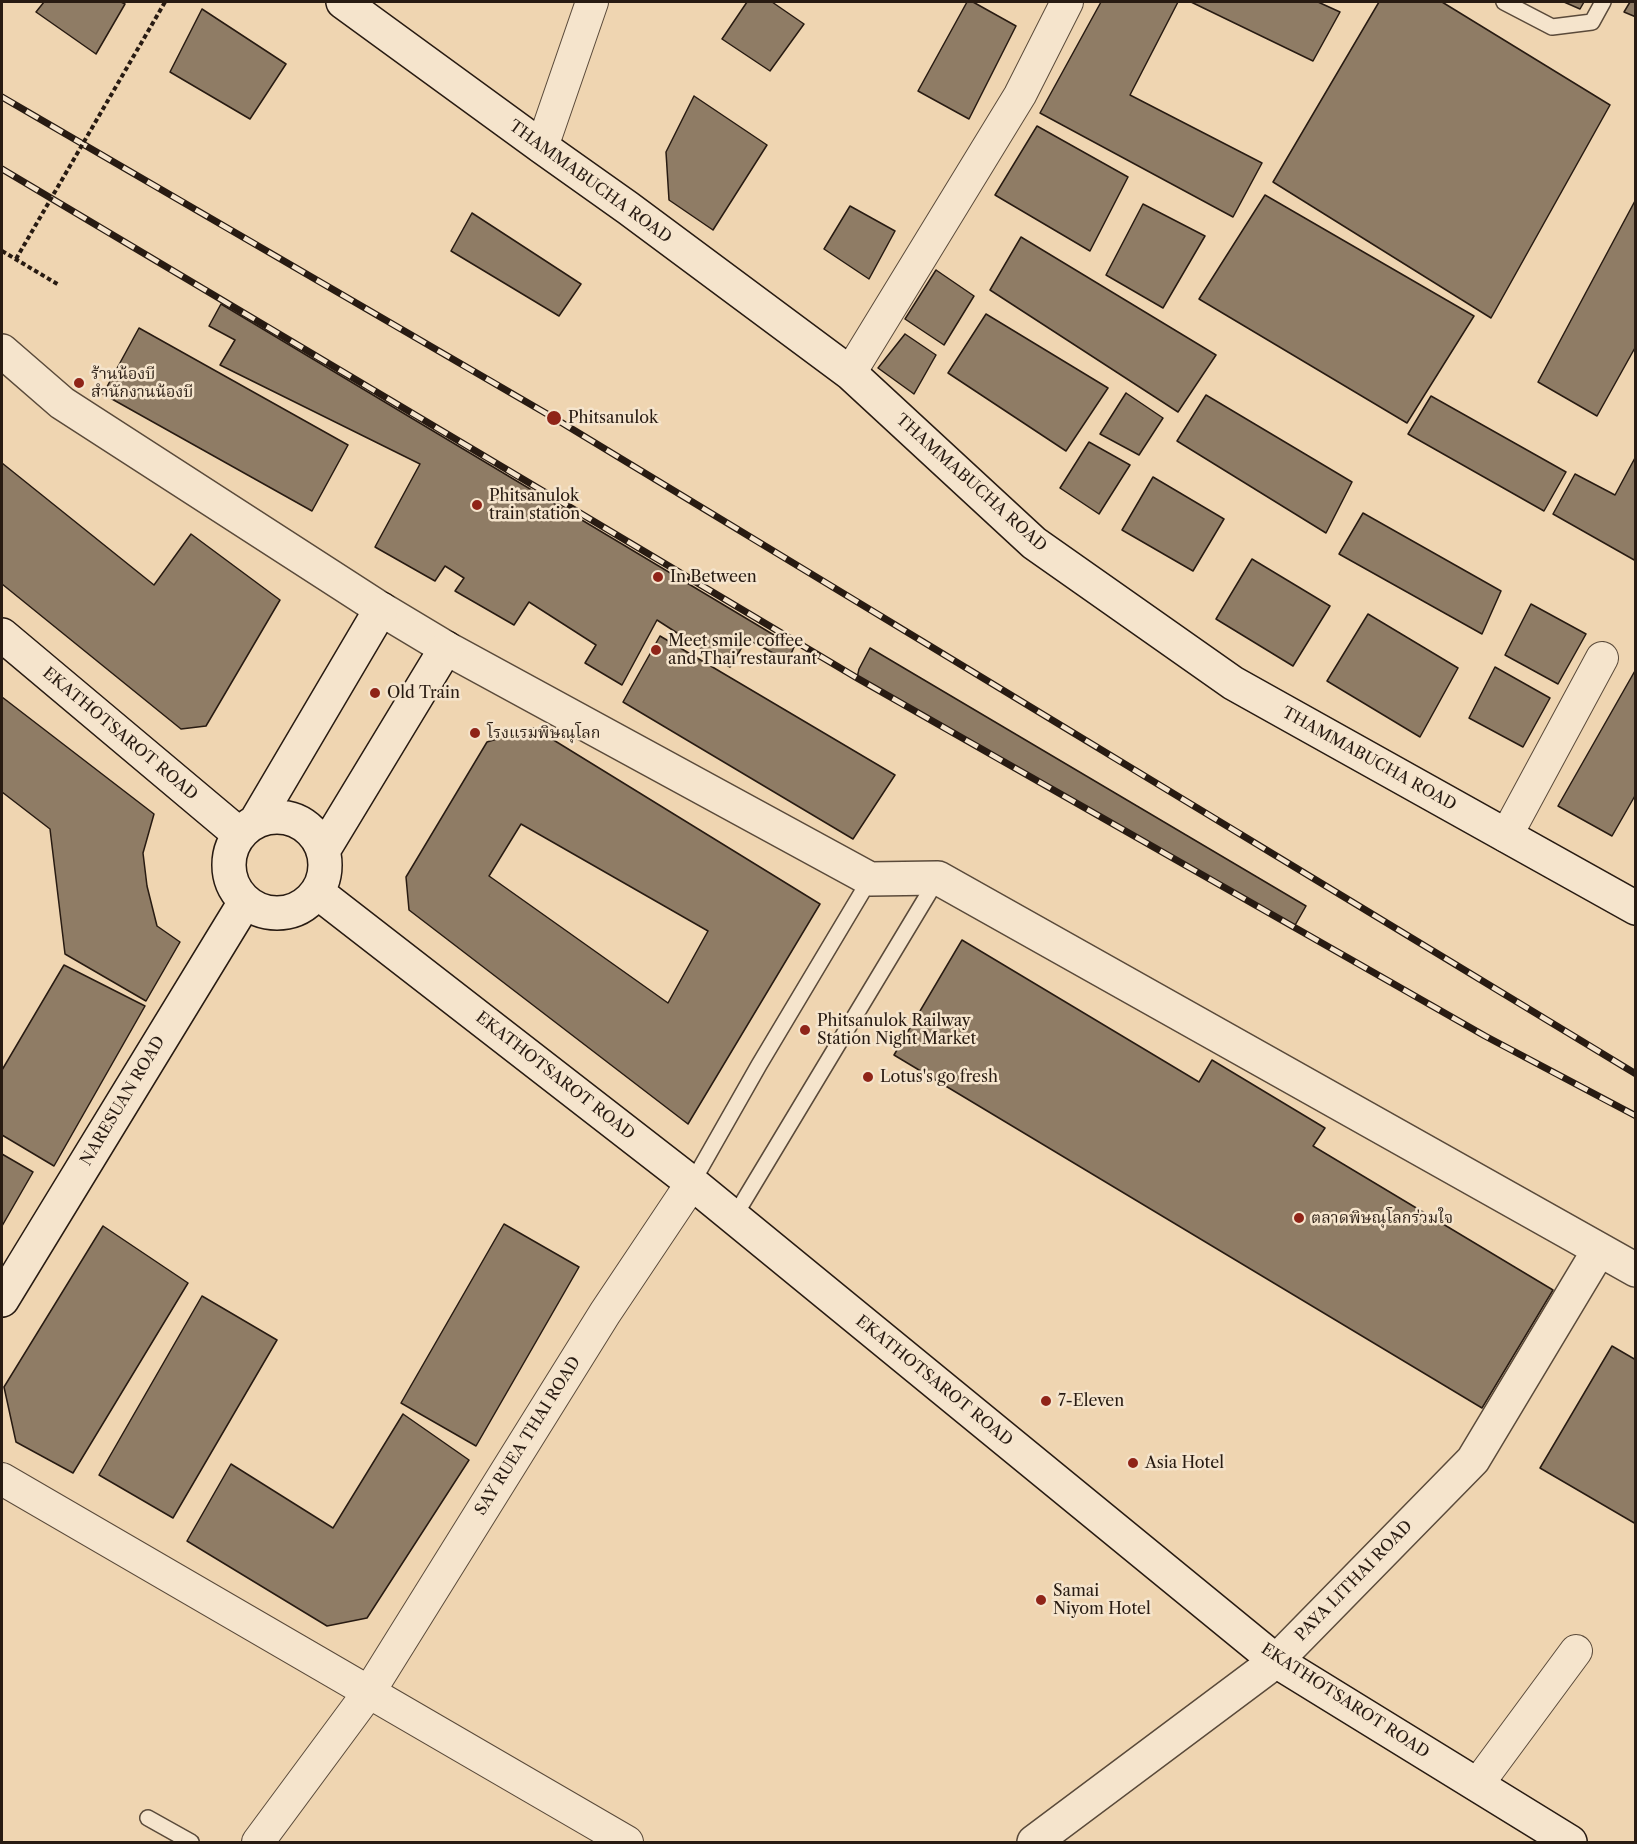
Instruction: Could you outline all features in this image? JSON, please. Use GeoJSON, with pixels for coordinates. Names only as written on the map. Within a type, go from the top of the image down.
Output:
{"type":"FeatureCollection","features":[{"type":"Feature","properties":{"kind":"main road","name":"THAMMABUCHA ROAD"},"geometry":{"type":"LineString","coordinates":[[343,2],[628,208],[850,373],[1034,543],[1233,683],[1635,908]]}},
{"type":"Feature","properties":{"kind":"main road"},"geometry":{"type":"LineString","coordinates":[[2,351],[62,403],[381,609],[446,648],[870,879],[938,878],[1635,1270]]}},
{"type":"Feature","properties":{"kind":"main road"},"geometry":{"type":"LineString","coordinates":[[248,828],[272,817],[289,818],[304,825],[316,836],[323,851],[325,866],[323,880],[317,892],[305,904],[290,911],[275,913],[259,910],[245,902],[235,890],[230,877],[228,862],[231,847],[248,828],[381,609]]}},
{"type":"Feature","properties":{"kind":"main road","name":"EKATHOTSAROT ROAD"},"geometry":{"type":"LineString","coordinates":[[2,635],[248,828]]}},
{"type":"Feature","properties":{"kind":"main road"},"geometry":{"type":"LineString","coordinates":[[323,851],[446,648]]}},
{"type":"Feature","properties":{"kind":"main road","name":"EKATHOTSAROT ROAD"},"geometry":{"type":"LineString","coordinates":[[317,892],[692,1183],[1276,1661],[1570,1842]]}},
{"type":"Feature","properties":{"kind":"main road","name":"NARESUAN ROAD"},"geometry":{"type":"LineString","coordinates":[[2,1300],[245,902]]}},
{"type":"Feature","properties":{"kind":"main road","name":"PAYA LITHAI ROAD"},"geometry":{"type":"LineString","coordinates":[[1034,1842],[1276,1661],[1473,1460],[1599,1250]]}},
{"type":"Feature","properties":{"kind":"street"},"geometry":{"type":"LineString","coordinates":[[542,147],[592,2]]}},
{"type":"Feature","properties":{"kind":"street"},"geometry":{"type":"LineString","coordinates":[[850,373],[1020,95],[1067,2]]}},
{"type":"Feature","properties":{"kind":"street"},"geometry":{"type":"LineString","coordinates":[[1506,836],[1602,658]]}},
{"type":"Feature","properties":{"kind":"street","name":"SAY RUEA THAI ROAD"},"geometry":{"type":"LineString","coordinates":[[258,1842],[369,1692],[599,1323],[692,1183]]}},
{"type":"Feature","properties":{"kind":"street"},"geometry":{"type":"LineString","coordinates":[[2,1479],[627,1842]]}},
{"type":"Feature","properties":{"kind":"street"},"geometry":{"type":"LineString","coordinates":[[1477,1785],[1576,1651]]}},
{"type":"Feature","properties":{"kind":"lane"},"geometry":{"type":"LineString","coordinates":[[1504,2],[1552,27],[1592,22],[1603,2]]}},
{"type":"Feature","properties":{"kind":"lane"},"geometry":{"type":"LineString","coordinates":[[734,1217],[938,878]]}},
{"type":"Feature","properties":{"kind":"lane"},"geometry":{"type":"LineString","coordinates":[[692,1183],[759,1065],[870,879]]}},
{"type":"Feature","properties":{"kind":"lane"},"geometry":{"type":"LineString","coordinates":[[148,1818],[191,1842]]}},
{"type":"Feature","properties":{"kind":"path"},"geometry":{"type":"LineString","coordinates":[[16,259],[165,2]]}},
{"type":"Feature","properties":{"kind":"path"},"geometry":{"type":"LineString","coordinates":[[2,251],[59,285]]}},
{"type":"Feature","properties":{"kind":"building"},"geometry":{"type":"Polygon","coordinates":[[[44,2],[121,2],[125,4],[96,54],[36,12],[44,2]]]}},
{"type":"Feature","properties":{"kind":"building"},"geometry":{"type":"Polygon","coordinates":[[[747,2],[772,2],[804,24],[770,71],[722,39],[747,2]]]}},
{"type":"Feature","properties":{"kind":"building"},"geometry":{"type":"Polygon","coordinates":[[[967,2],[973,2],[1016,26],[969,119],[918,91],[967,2]]]}},
{"type":"Feature","properties":{"kind":"building"},"geometry":{"type":"Polygon","coordinates":[[[1101,2],[1178,2],[1130,95],[1262,163],[1233,217],[1040,113],[1101,2]]]}},
{"type":"Feature","properties":{"kind":"building"},"geometry":{"type":"Polygon","coordinates":[[[1191,2],[1318,2],[1340,12],[1313,61],[1191,2]]]}},
{"type":"Feature","properties":{"kind":"building"},"geometry":{"type":"Polygon","coordinates":[[[1379,2],[1442,2],[1610,105],[1491,318],[1273,182],[1379,2]]]}},
{"type":"Feature","properties":{"kind":"building"},"geometry":{"type":"Polygon","coordinates":[[[1564,2],[1584,2],[1580,9],[1564,2]]]}},
{"type":"Feature","properties":{"kind":"building"},"geometry":{"type":"Polygon","coordinates":[[[1630,2],[1636,2],[1636,17],[1624,12],[1630,2]]]}},
{"type":"Feature","properties":{"kind":"building"},"geometry":{"type":"Polygon","coordinates":[[[202,9],[286,64],[250,119],[170,72],[202,9]]]}},
{"type":"Feature","properties":{"kind":"building"},"geometry":{"type":"Polygon","coordinates":[[[694,96],[767,145],[713,230],[669,200],[666,152],[694,96]]]}},
{"type":"Feature","properties":{"kind":"building"},"geometry":{"type":"Polygon","coordinates":[[[1037,126],[1128,177],[1090,251],[995,195],[1037,126]]]}},
{"type":"Feature","properties":{"kind":"building"},"geometry":{"type":"Polygon","coordinates":[[[1265,195],[1474,316],[1407,423],[1199,299],[1265,195]]]}},
{"type":"Feature","properties":{"kind":"building"},"geometry":{"type":"Polygon","coordinates":[[[1636,199],[1636,346],[1597,416],[1538,382],[1636,199]]]}},
{"type":"Feature","properties":{"kind":"building"},"geometry":{"type":"Polygon","coordinates":[[[1143,204],[1205,236],[1163,308],[1106,275],[1143,204]]]}},
{"type":"Feature","properties":{"kind":"building"},"geometry":{"type":"Polygon","coordinates":[[[850,206],[895,231],[869,279],[824,249],[850,206]]]}},
{"type":"Feature","properties":{"kind":"building"},"geometry":{"type":"Polygon","coordinates":[[[472,213],[581,284],[559,316],[451,251],[472,213]]]}},
{"type":"Feature","properties":{"kind":"building"},"geometry":{"type":"Polygon","coordinates":[[[1021,237],[1216,355],[1178,412],[990,290],[1021,237]]]}},
{"type":"Feature","properties":{"kind":"building"},"geometry":{"type":"Polygon","coordinates":[[[936,270],[974,296],[944,345],[905,319],[936,270]]]}},
{"type":"Feature","properties":{"kind":"building","name":"Phitsanulok train station"},"geometry":{"type":"Polygon","coordinates":[[[221,304],[794,647],[788,661],[747,639],[730,667],[657,620],[622,685],[585,663],[596,645],[529,602],[514,625],[455,591],[464,578],[445,566],[435,581],[375,547],[420,464],[220,365],[235,340],[209,326],[221,304]]]}},
{"type":"Feature","properties":{"kind":"building"},"geometry":{"type":"Polygon","coordinates":[[[986,314],[1108,388],[1066,451],[948,373],[986,314]]]}},
{"type":"Feature","properties":{"kind":"building"},"geometry":{"type":"Polygon","coordinates":[[[139,328],[348,445],[312,511],[103,394],[139,328]]]}},
{"type":"Feature","properties":{"kind":"building"},"geometry":{"type":"Polygon","coordinates":[[[905,334],[936,355],[914,394],[878,368],[905,334]]]}},
{"type":"Feature","properties":{"kind":"building"},"geometry":{"type":"Polygon","coordinates":[[[1126,393],[1163,418],[1139,455],[1100,434],[1126,393]]]}},
{"type":"Feature","properties":{"kind":"building"},"geometry":{"type":"Polygon","coordinates":[[[1206,395],[1352,482],[1326,533],[1177,441],[1206,395]]]}},
{"type":"Feature","properties":{"kind":"building"},"geometry":{"type":"Polygon","coordinates":[[[1431,396],[1566,472],[1544,511],[1408,434],[1431,396]]]}},
{"type":"Feature","properties":{"kind":"building"},"geometry":{"type":"Polygon","coordinates":[[[1089,442],[1130,465],[1099,514],[1060,488],[1089,442]]]}},
{"type":"Feature","properties":{"kind":"building"},"geometry":{"type":"Polygon","coordinates":[[[1636,456],[1636,561],[1553,514],[1575,474],[1615,495],[1636,456]]]}},
{"type":"Feature","properties":{"kind":"building"},"geometry":{"type":"Polygon","coordinates":[[[2,463],[154,585],[191,534],[280,600],[206,726],[181,729],[2,584],[2,463]]]}},
{"type":"Feature","properties":{"kind":"building"},"geometry":{"type":"Polygon","coordinates":[[[1153,477],[1224,519],[1193,571],[1122,530],[1153,477]]]}},
{"type":"Feature","properties":{"kind":"building"},"geometry":{"type":"Polygon","coordinates":[[[1363,513],[1501,591],[1482,634],[1339,554],[1363,513]]]}},
{"type":"Feature","properties":{"kind":"building"},"geometry":{"type":"Polygon","coordinates":[[[1252,559],[1330,606],[1293,666],[1216,619],[1252,559]]]}},
{"type":"Feature","properties":{"kind":"building"},"geometry":{"type":"Polygon","coordinates":[[[1531,604],[1586,634],[1558,684],[1505,655],[1531,604]]]}},
{"type":"Feature","properties":{"kind":"building"},"geometry":{"type":"Polygon","coordinates":[[[1368,614],[1458,668],[1420,737],[1327,681],[1368,614]]]}},
{"type":"Feature","properties":{"kind":"building"},"geometry":{"type":"Polygon","coordinates":[[[660,636],[895,775],[853,839],[623,702],[660,636]]]}},
{"type":"Feature","properties":{"kind":"building"},"geometry":{"type":"Polygon","coordinates":[[[870,648],[1306,906],[1294,927],[857,678],[870,648]]]}},
{"type":"Feature","properties":{"kind":"building"},"geometry":{"type":"Polygon","coordinates":[[[1495,667],[1550,698],[1523,747],[1469,718],[1495,667]]]}},
{"type":"Feature","properties":{"kind":"building"},"geometry":{"type":"Polygon","coordinates":[[[1636,669],[1636,794],[1612,836],[1558,806],[1636,669]]]}},
{"type":"Feature","properties":{"kind":"building"},"geometry":{"type":"Polygon","coordinates":[[[2,697],[154,814],[143,853],[147,886],[157,926],[180,942],[146,1001],[65,954],[50,829],[2,792],[2,697]]]}},
{"type":"Feature","properties":{"kind":"building"},"geometry":{"type":"Polygon","coordinates":[[[534,728],[820,904],[688,1124],[409,910],[406,877],[487,742],[534,728]],[[521,824],[489,876],[668,1003],[708,931],[521,824]]]}},
{"type":"Feature","properties":{"kind":"building","name":"ตลาดพิษณุโลกร่วมใจ"},"geometry":{"type":"Polygon","coordinates":[[[962,940],[1199,1082],[1212,1060],[1325,1128],[1313,1146],[1553,1290],[1482,1408],[894,1055],[962,940]]]}},
{"type":"Feature","properties":{"kind":"building"},"geometry":{"type":"Polygon","coordinates":[[[64,965],[145,1006],[54,1166],[2,1135],[2,1070],[64,965]]]}},
{"type":"Feature","properties":{"kind":"building"},"geometry":{"type":"Polygon","coordinates":[[[2,1154],[33,1172],[2,1226],[2,1154]]]}},
{"type":"Feature","properties":{"kind":"building"},"geometry":{"type":"Polygon","coordinates":[[[504,1224],[579,1267],[476,1446],[401,1403],[504,1224]]]}},
{"type":"Feature","properties":{"kind":"building"},"geometry":{"type":"Polygon","coordinates":[[[103,1226],[188,1283],[73,1473],[16,1442],[4,1387],[103,1226]]]}},
{"type":"Feature","properties":{"kind":"building"},"geometry":{"type":"Polygon","coordinates":[[[202,1296],[277,1340],[173,1518],[99,1475],[202,1296]]]}},
{"type":"Feature","properties":{"kind":"building"},"geometry":{"type":"Polygon","coordinates":[[[1612,1346],[1636,1360],[1636,1524],[1540,1468],[1612,1346]]]}},
{"type":"Feature","properties":{"kind":"building"},"geometry":{"type":"Polygon","coordinates":[[[403,1414],[469,1460],[367,1618],[327,1626],[187,1541],[231,1464],[333,1528],[403,1414]]]}},
{"type":"Feature","properties":{"kind":"railway"},"geometry":{"type":"LineString","coordinates":[[2,97],[554,418],[1636,1074]]}},
{"type":"Feature","properties":{"kind":"railway"},"geometry":{"type":"LineString","coordinates":[[2,169],[857,678],[1485,1036],[1636,1116]]}},
{"type":"Feature","properties":{"kind":"place","name":"ร้านน้องบี สำนักงานน้องบี"},"geometry":{"type":"Point","coordinates":[79,383]}},
{"type":"Feature","properties":{"kind":"place","name":"Phitsanulok"},"geometry":{"type":"Point","coordinates":[554,418]}},
{"type":"Feature","properties":{"kind":"place","name":"Phitsanulok train station"},"geometry":{"type":"Point","coordinates":[477,505]}},
{"type":"Feature","properties":{"kind":"place","name":"In Between"},"geometry":{"type":"Point","coordinates":[658,577]}},
{"type":"Feature","properties":{"kind":"place","name":"Meet smile coffee and Thai restaurant"},"geometry":{"type":"Point","coordinates":[656,650]}},
{"type":"Feature","properties":{"kind":"place","name":"Old Train"},"geometry":{"type":"Point","coordinates":[375,693]}},
{"type":"Feature","properties":{"kind":"place","name":"โรงแรมพิษณุโลก"},"geometry":{"type":"Point","coordinates":[475,733]}},
{"type":"Feature","properties":{"kind":"place","name":"Phitsanulok Railway Station Night Market"},"geometry":{"type":"Point","coordinates":[805,1030]}},
{"type":"Feature","properties":{"kind":"place","name":"Lotus's go fresh"},"geometry":{"type":"Point","coordinates":[868,1077]}},
{"type":"Feature","properties":{"kind":"place","name":"ตลาดพิษณุโลกร่วมใจ"},"geometry":{"type":"Point","coordinates":[1299,1218]}},
{"type":"Feature","properties":{"kind":"place","name":"7-Eleven"},"geometry":{"type":"Point","coordinates":[1046,1401]}},
{"type":"Feature","properties":{"kind":"place","name":"Asia Hotel"},"geometry":{"type":"Point","coordinates":[1133,1463]}},
{"type":"Feature","properties":{"kind":"place","name":"Samai Niyom Hotel"},"geometry":{"type":"Point","coordinates":[1041,1600]}}]}
